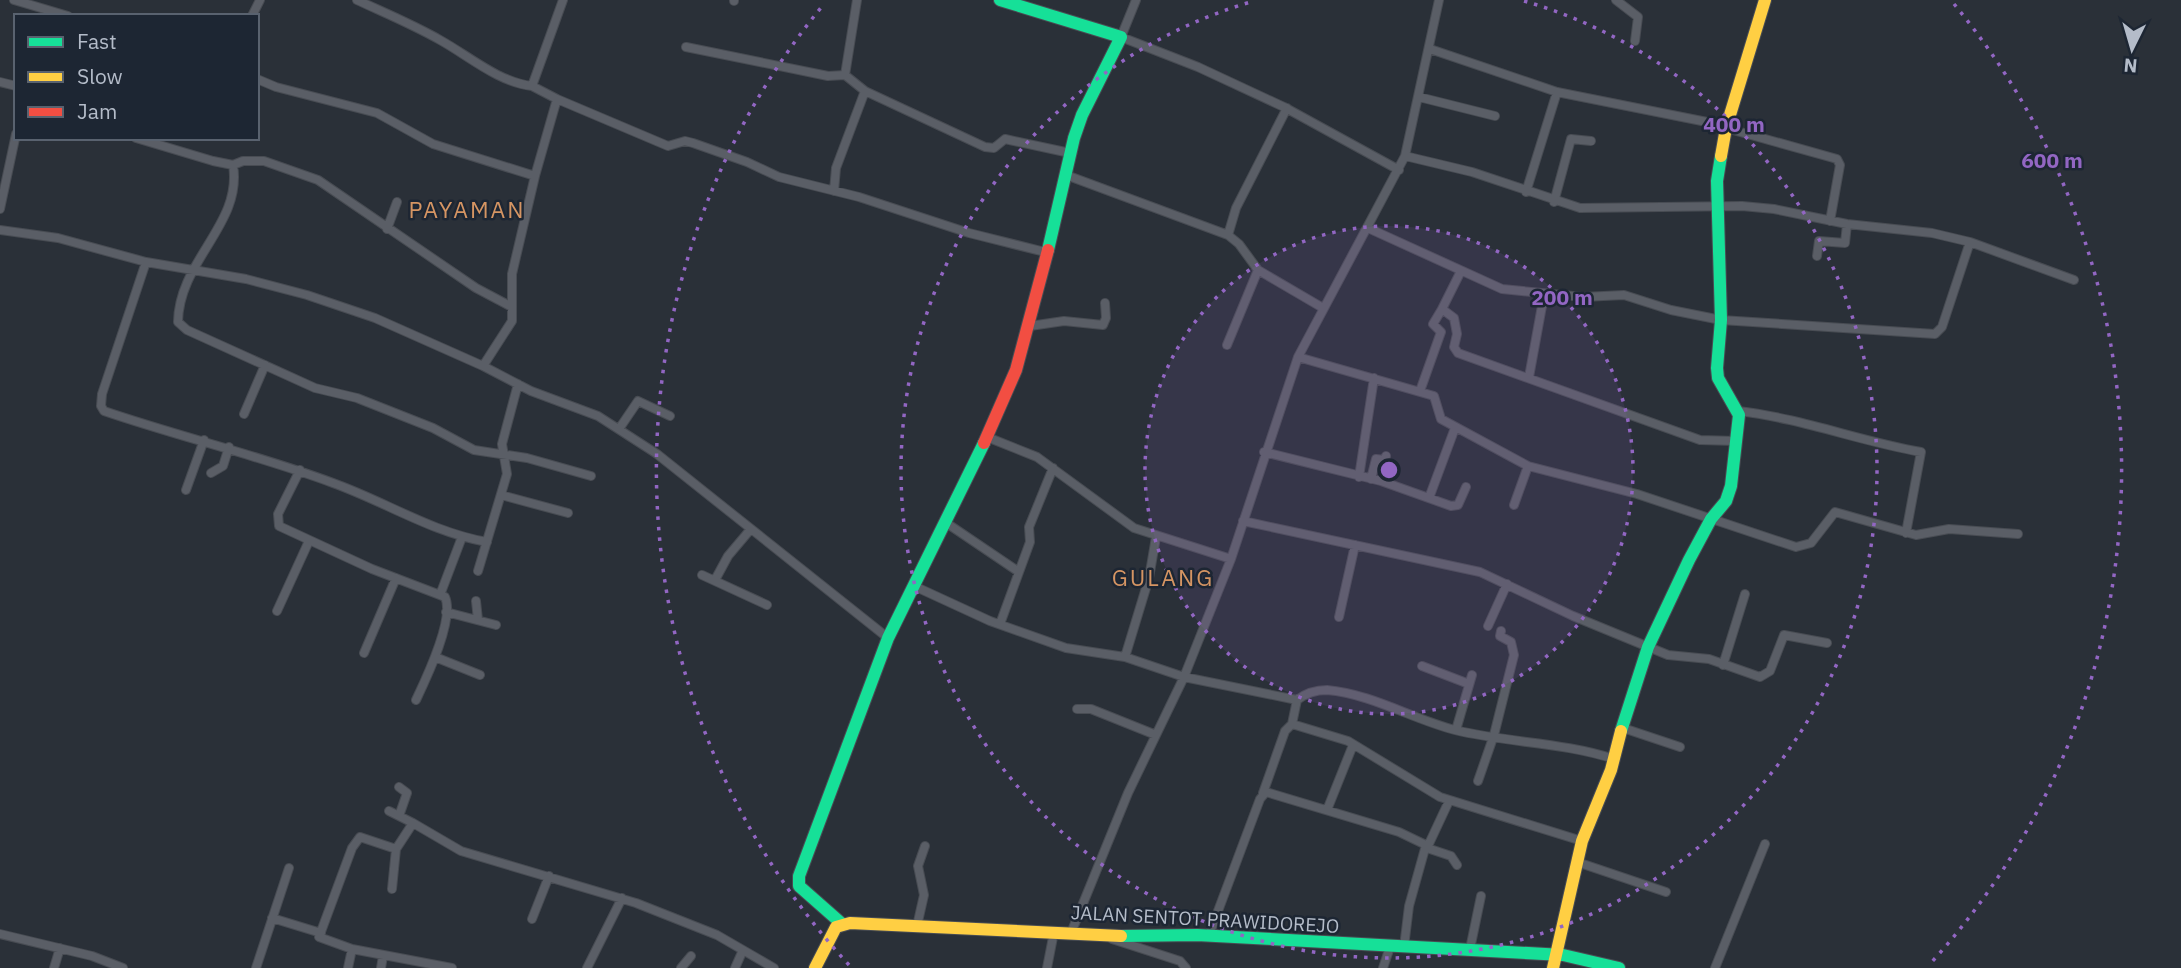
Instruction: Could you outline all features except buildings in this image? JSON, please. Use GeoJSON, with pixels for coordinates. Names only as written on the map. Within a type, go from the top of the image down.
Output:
{"type":"FeatureCollection","features":[{"type":"Feature","properties":{"kind":"street"},"geometry":{"type":"LineString","coordinates":[[15,0],[44,13],[47,0]]}},
{"type":"Feature","properties":{"kind":"street"},"geometry":{"type":"LineString","coordinates":[[357,0],[442,41],[457,53],[495,73],[532,86],[668,146],[685,141],[693,143],[747,162],[779,177],[834,191],[1016,247],[1049,253]]}},
{"type":"Feature","properties":{"kind":"street"},"geometry":{"type":"LineString","coordinates":[[532,86],[564,0]]}},
{"type":"Feature","properties":{"kind":"street"},"geometry":{"type":"LineString","coordinates":[[845,75],[857,0]]}},
{"type":"Feature","properties":{"kind":"street"},"geometry":{"type":"LineString","coordinates":[[999,0],[1121,37],[1198,67],[1287,108],[1399,170]]}},
{"type":"Feature","properties":{"kind":"street"},"geometry":{"type":"LineString","coordinates":[[815,968],[836,927],[841,923],[804,894],[799,886],[800,876],[888,638],[987,437],[1016,370],[1049,253],[1070,153],[1082,115],[1121,37],[1136,0]]}},
{"type":"Feature","properties":{"kind":"street"},"geometry":{"type":"LineString","coordinates":[[1071,933],[1128,793],[1184,677],[1231,559],[1264,452],[1298,357],[1405,156],[1439,0]]}},
{"type":"Feature","properties":{"kind":"street"},"geometry":{"type":"LineString","coordinates":[[1616,0],[1638,17],[1635,41]]}},
{"type":"Feature","properties":{"kind":"street"},"geometry":{"type":"LineString","coordinates":[[1555,962],[1581,841],[1614,759],[1631,694],[1648,647],[1711,519],[1726,501],[1731,486],[1738,411],[1718,378],[1721,320],[1716,206],[1720,153],[1726,127],[1765,0]]}},
{"type":"Feature","properties":{"kind":"street"},"geometry":{"type":"LineString","coordinates":[[686,47],[828,76],[845,75],[865,91],[939,123],[962,138],[985,147],[995,148],[1005,139],[1070,153]]}},
{"type":"Feature","properties":{"kind":"street"},"geometry":{"type":"LineString","coordinates":[[1430,49],[1557,92],[1726,127],[1837,159],[1840,165],[1830,221]]}},
{"type":"Feature","properties":{"kind":"street"},"geometry":{"type":"LineString","coordinates":[[259,80],[276,87],[377,113],[433,144],[535,176]]}},
{"type":"Feature","properties":{"kind":"street"},"geometry":{"type":"LineString","coordinates":[[834,191],[832,183],[836,168],[865,91]]}},
{"type":"Feature","properties":{"kind":"street"},"geometry":{"type":"LineString","coordinates":[[1525,192],[1557,92]]}},
{"type":"Feature","properties":{"kind":"street"},"geometry":{"type":"LineString","coordinates":[[1419,97],[1495,116]]}},
{"type":"Feature","properties":{"kind":"street"},"geometry":{"type":"LineString","coordinates":[[483,366],[512,321],[512,274],[535,176],[557,99]]}},
{"type":"Feature","properties":{"kind":"street"},"geometry":{"type":"LineString","coordinates":[[1228,235],[1236,208],[1287,108]]}},
{"type":"Feature","properties":{"kind":"street"},"geometry":{"type":"LineString","coordinates":[[1554,202],[1571,139],[1591,141]]}},
{"type":"Feature","properties":{"kind":"street"},"geometry":{"type":"LineString","coordinates":[[0,209],[15,140]]}},
{"type":"Feature","properties":{"kind":"street"},"geometry":{"type":"LineString","coordinates":[[143,140],[233,165],[243,161],[264,161],[286,166],[342,194],[387,229],[476,288],[512,307]]}},
{"type":"Feature","properties":{"kind":"street"},"geometry":{"type":"LineString","coordinates":[[1405,156],[1472,172],[1554,202],[1580,208],[1773,208],[1847,224],[1932,233],[1970,242],[2074,280]]}},
{"type":"Feature","properties":{"kind":"street"},"geometry":{"type":"LineString","coordinates":[[233,165],[236,180],[228,209],[214,238],[191,268],[178,310],[178,322],[187,330],[315,388],[357,398],[388,410],[461,441],[474,450],[505,454],[591,476]]}},
{"type":"Feature","properties":{"kind":"street"},"geometry":{"type":"LineString","coordinates":[[1066,175],[1228,235],[1239,244],[1258,270],[1323,308]]}},
{"type":"Feature","properties":{"kind":"street"},"geometry":{"type":"LineString","coordinates":[[387,229],[397,202]]}},
{"type":"Feature","properties":{"kind":"street"},"geometry":{"type":"LineString","coordinates":[[1817,256],[1819,241],[1845,243],[1847,224]]}},
{"type":"Feature","properties":{"kind":"street"},"geometry":{"type":"LineString","coordinates":[[1368,228],[1502,289],[1544,295],[1624,295],[1671,310],[1721,320],[1935,334],[1942,327],[1970,242]]}},
{"type":"Feature","properties":{"kind":"street"},"geometry":{"type":"LineString","coordinates":[[0,230],[58,238],[146,262],[191,268],[307,295],[375,318],[518,384],[598,416],[657,454],[888,638]]}},
{"type":"Feature","properties":{"kind":"street"},"geometry":{"type":"LineString","coordinates":[[146,262],[100,406],[104,411],[300,470],[429,526],[487,542]]}},
{"type":"Feature","properties":{"kind":"street"},"geometry":{"type":"LineString","coordinates":[[1227,345],[1258,270]]}},
{"type":"Feature","properties":{"kind":"street"},"geometry":{"type":"LineString","coordinates":[[1420,391],[1441,332],[1433,324],[1461,271]]}},
{"type":"Feature","properties":{"kind":"street"},"geometry":{"type":"LineString","coordinates":[[1529,377],[1544,295]]}},
{"type":"Feature","properties":{"kind":"street"},"geometry":{"type":"LineString","coordinates":[[1030,326],[1064,321],[1103,325],[1106,318],[1105,303]]}},
{"type":"Feature","properties":{"kind":"street"},"geometry":{"type":"LineString","coordinates":[[1442,309],[1454,316],[1457,334],[1454,350],[1700,440],[1736,441]]}},
{"type":"Feature","properties":{"kind":"street"},"geometry":{"type":"LineString","coordinates":[[1298,357],[1434,396],[1437,415],[1455,428],[1528,466],[1636,494],[1796,547],[1805,547],[1811,543],[1835,512],[1906,533],[1949,530],[2018,534]]}},
{"type":"Feature","properties":{"kind":"street"},"geometry":{"type":"LineString","coordinates":[[244,414],[265,365]]}},
{"type":"Feature","properties":{"kind":"street"},"geometry":{"type":"LineString","coordinates":[[1359,477],[1374,378]]}},
{"type":"Feature","properties":{"kind":"street"},"geometry":{"type":"LineString","coordinates":[[478,571],[506,474],[502,444],[518,384]]}},
{"type":"Feature","properties":{"kind":"street"},"geometry":{"type":"LineString","coordinates":[[619,429],[638,401],[670,416]]}},
{"type":"Feature","properties":{"kind":"street"},"geometry":{"type":"LineString","coordinates":[[1738,411],[1775,416],[1872,443],[1920,453],[1906,533]]}},
{"type":"Feature","properties":{"kind":"street"},"geometry":{"type":"LineString","coordinates":[[1429,498],[1455,428]]}},
{"type":"Feature","properties":{"kind":"street"},"geometry":{"type":"LineString","coordinates":[[987,437],[1026,451],[1053,468],[1118,518],[1156,537],[1201,547],[1231,559]]}},
{"type":"Feature","properties":{"kind":"street"},"geometry":{"type":"LineString","coordinates":[[186,490],[204,440]]}},
{"type":"Feature","properties":{"kind":"street"},"geometry":{"type":"LineString","coordinates":[[211,473],[223,466],[229,447]]}},
{"type":"Feature","properties":{"kind":"street"},"geometry":{"type":"LineString","coordinates":[[1264,452],[1371,479],[1455,507],[1466,486]]}},
{"type":"Feature","properties":{"kind":"street"},"geometry":{"type":"LineString","coordinates":[[1371,479],[1376,459],[1385,460],[1386,456]]}},
{"type":"Feature","properties":{"kind":"street"},"geometry":{"type":"LineString","coordinates":[[1514,505],[1528,466]]}},
{"type":"Feature","properties":{"kind":"street"},"geometry":{"type":"LineString","coordinates":[[1000,624],[1031,537],[1029,527],[1053,468]]}},
{"type":"Feature","properties":{"kind":"street"},"geometry":{"type":"LineString","coordinates":[[300,470],[277,520],[282,529],[440,595],[448,601],[435,657],[416,700]]}},
{"type":"Feature","properties":{"kind":"street"},"geometry":{"type":"LineString","coordinates":[[501,495],[568,513]]}},
{"type":"Feature","properties":{"kind":"street"},"geometry":{"type":"LineString","coordinates":[[1243,521],[1291,533],[1431,559],[1480,572],[1648,647],[1681,659],[1698,657],[1760,677],[1770,671],[1784,635],[1827,643]]}},
{"type":"Feature","properties":{"kind":"street"},"geometry":{"type":"LineString","coordinates":[[945,522],[1019,572]]}},
{"type":"Feature","properties":{"kind":"street"},"geometry":{"type":"LineString","coordinates":[[715,580],[728,556],[750,530]]}},
{"type":"Feature","properties":{"kind":"street"},"geometry":{"type":"LineString","coordinates":[[440,595],[462,537]]}},
{"type":"Feature","properties":{"kind":"street"},"geometry":{"type":"LineString","coordinates":[[1125,657],[1149,578],[1156,537]]}},
{"type":"Feature","properties":{"kind":"street"},"geometry":{"type":"LineString","coordinates":[[277,611],[309,541]]}},
{"type":"Feature","properties":{"kind":"street"},"geometry":{"type":"LineString","coordinates":[[1339,617],[1355,545]]}},
{"type":"Feature","properties":{"kind":"street"},"geometry":{"type":"LineString","coordinates":[[702,575],[767,605]]}},
{"type":"Feature","properties":{"kind":"street"},"geometry":{"type":"LineString","coordinates":[[364,653],[396,578]]}},
{"type":"Feature","properties":{"kind":"street"},"geometry":{"type":"LineString","coordinates":[[1488,626],[1507,584]]}},
{"type":"Feature","properties":{"kind":"street"},"geometry":{"type":"LineString","coordinates":[[914,586],[1000,624],[1066,648],[1125,657],[1184,677],[1297,700]]}},
{"type":"Feature","properties":{"kind":"street"},"geometry":{"type":"LineString","coordinates":[[1723,665],[1745,594]]}},
{"type":"Feature","properties":{"kind":"street"},"geometry":{"type":"LineString","coordinates":[[476,601],[478,620]]}},
{"type":"Feature","properties":{"kind":"street"},"geometry":{"type":"LineString","coordinates":[[446,612],[496,625]]}},
{"type":"Feature","properties":{"kind":"street"},"geometry":{"type":"LineString","coordinates":[[1478,781],[1494,735],[1514,654],[1511,642],[1500,636],[1501,631]]}},
{"type":"Feature","properties":{"kind":"street"},"geometry":{"type":"LineString","coordinates":[[435,657],[480,675]]}},
{"type":"Feature","properties":{"kind":"street"},"geometry":{"type":"LineString","coordinates":[[1422,666],[1471,680],[1456,730]]}},
{"type":"Feature","properties":{"kind":"street"},"geometry":{"type":"LineString","coordinates":[[1209,936],[1285,731],[1292,724],[1297,700],[1305,694],[1326,690],[1359,696],[1456,730],[1588,750],[1614,759]]}},
{"type":"Feature","properties":{"kind":"street"},"geometry":{"type":"LineString","coordinates":[[1077,709],[1091,709],[1156,735]]}},
{"type":"Feature","properties":{"kind":"street"},"geometry":{"type":"LineString","coordinates":[[1292,724],[1353,745],[1409,782],[1449,800],[1581,841]]}},
{"type":"Feature","properties":{"kind":"street"},"geometry":{"type":"LineString","coordinates":[[1623,728],[1680,747]]}},
{"type":"Feature","properties":{"kind":"street"},"geometry":{"type":"LineString","coordinates":[[1328,810],[1353,745]]}},
{"type":"Feature","properties":{"kind":"street"},"geometry":{"type":"LineString","coordinates":[[399,788],[407,793],[399,816]]}},
{"type":"Feature","properties":{"kind":"street"},"geometry":{"type":"LineString","coordinates":[[1263,793],[1270,792],[1399,832],[1420,841],[1427,848],[1451,856],[1457,864]]}},
{"type":"Feature","properties":{"kind":"street"},"geometry":{"type":"LineString","coordinates":[[1404,947],[1409,906],[1427,848],[1449,800]]}},
{"type":"Feature","properties":{"kind":"street"},"geometry":{"type":"LineString","coordinates":[[389,811],[461,850],[622,898],[717,935],[774,968]]}},
{"type":"Feature","properties":{"kind":"street"},"geometry":{"type":"LineString","coordinates":[[392,889],[396,849],[413,824]]}},
{"type":"Feature","properties":{"kind":"street"},"geometry":{"type":"LineString","coordinates":[[396,849],[360,837],[352,848],[319,937],[352,950],[452,968]]}},
{"type":"Feature","properties":{"kind":"street"},"geometry":{"type":"LineString","coordinates":[[1715,968],[1765,844]]}},
{"type":"Feature","properties":{"kind":"street"},"geometry":{"type":"LineString","coordinates":[[917,926],[923,895],[918,866],[925,845]]}},
{"type":"Feature","properties":{"kind":"street"},"geometry":{"type":"LineString","coordinates":[[1577,862],[1666,892]]}},
{"type":"Feature","properties":{"kind":"street"},"geometry":{"type":"LineString","coordinates":[[256,968],[289,868]]}},
{"type":"Feature","properties":{"kind":"street"},"geometry":{"type":"LineString","coordinates":[[532,919],[549,876]]}},
{"type":"Feature","properties":{"kind":"street"},"geometry":{"type":"LineString","coordinates":[[1470,949],[1481,896]]}},
{"type":"Feature","properties":{"kind":"street"},"geometry":{"type":"LineString","coordinates":[[587,968],[622,898]]}},
{"type":"Feature","properties":{"kind":"street"},"geometry":{"type":"LineString","coordinates":[[272,918],[321,933]]}},
{"type":"Feature","properties":{"kind":"street","name":"JALAN SENTOT PRAWIDOREJO"},"geometry":{"type":"LineString","coordinates":[[841,923],[1103,936],[1209,936],[1470,949],[1555,962],[1619,968]]}},
{"type":"Feature","properties":{"kind":"street"},"geometry":{"type":"LineString","coordinates":[[1047,968],[1054,932]]}},
{"type":"Feature","properties":{"kind":"street"},"geometry":{"type":"LineString","coordinates":[[0,933],[60,947],[123,968]]}},
{"type":"Feature","properties":{"kind":"street"},"geometry":{"type":"LineString","coordinates":[[1103,936],[1180,961],[1186,968]]}},
{"type":"Feature","properties":{"kind":"street"},"geometry":{"type":"LineString","coordinates":[[54,968],[60,947]]}},
{"type":"Feature","properties":{"kind":"street"},"geometry":{"type":"LineString","coordinates":[[1383,968],[1390,947]]}},
{"type":"Feature","properties":{"kind":"street"},"geometry":{"type":"LineString","coordinates":[[348,968],[352,950]]}},
{"type":"Feature","properties":{"kind":"street"},"geometry":{"type":"LineString","coordinates":[[735,968],[743,950]]}},
{"type":"Feature","properties":{"kind":"street"},"geometry":{"type":"LineString","coordinates":[[382,968],[383,956]]}},
{"type":"Feature","properties":{"kind":"street"},"geometry":{"type":"LineString","coordinates":[[681,968],[691,956]]}},
{"type":"Feature","properties":{"kind":"traffic: fast"},"geometry":{"type":"LineString","coordinates":[[1000,0],[1121,37],[1082,115],[1074,138],[1048,250]]}},
{"type":"Feature","properties":{"kind":"traffic: fast"},"geometry":{"type":"LineString","coordinates":[[1621,731],[1648,647],[1689,560],[1711,519],[1726,501],[1731,486],[1739,415],[1718,378],[1717,368],[1721,320],[1717,181],[1721,156]]}},
{"type":"Feature","properties":{"kind":"traffic: fast"},"geometry":{"type":"LineString","coordinates":[[841,923],[799,886],[799,876],[888,638],[984,443]]}},
{"type":"Feature","properties":{"kind":"traffic: fast"},"geometry":{"type":"LineString","coordinates":[[1121,936],[1197,935],[1563,955],[1619,968]]}},
{"type":"Feature","properties":{"kind":"traffic: slow"},"geometry":{"type":"LineString","coordinates":[[1721,156],[1726,128],[1765,0]]}},
{"type":"Feature","properties":{"kind":"traffic: slow"},"geometry":{"type":"LineString","coordinates":[[1553,968],[1582,841],[1611,770],[1621,731]]}},
{"type":"Feature","properties":{"kind":"traffic: slow"},"geometry":{"type":"LineString","coordinates":[[815,968],[836,927],[850,923],[1121,936]]}},
{"type":"Feature","properties":{"kind":"traffic: jam"},"geometry":{"type":"LineString","coordinates":[[984,443],[1016,370],[1048,250]]}},
{"type":"Feature","properties":{"kind":"district","name":"PAYAMAN"},"geometry":{"type":"Point","coordinates":[467,210]}},
{"type":"Feature","properties":{"kind":"district","name":"GULANG"},"geometry":{"type":"Point","coordinates":[1163,578]}}]}
